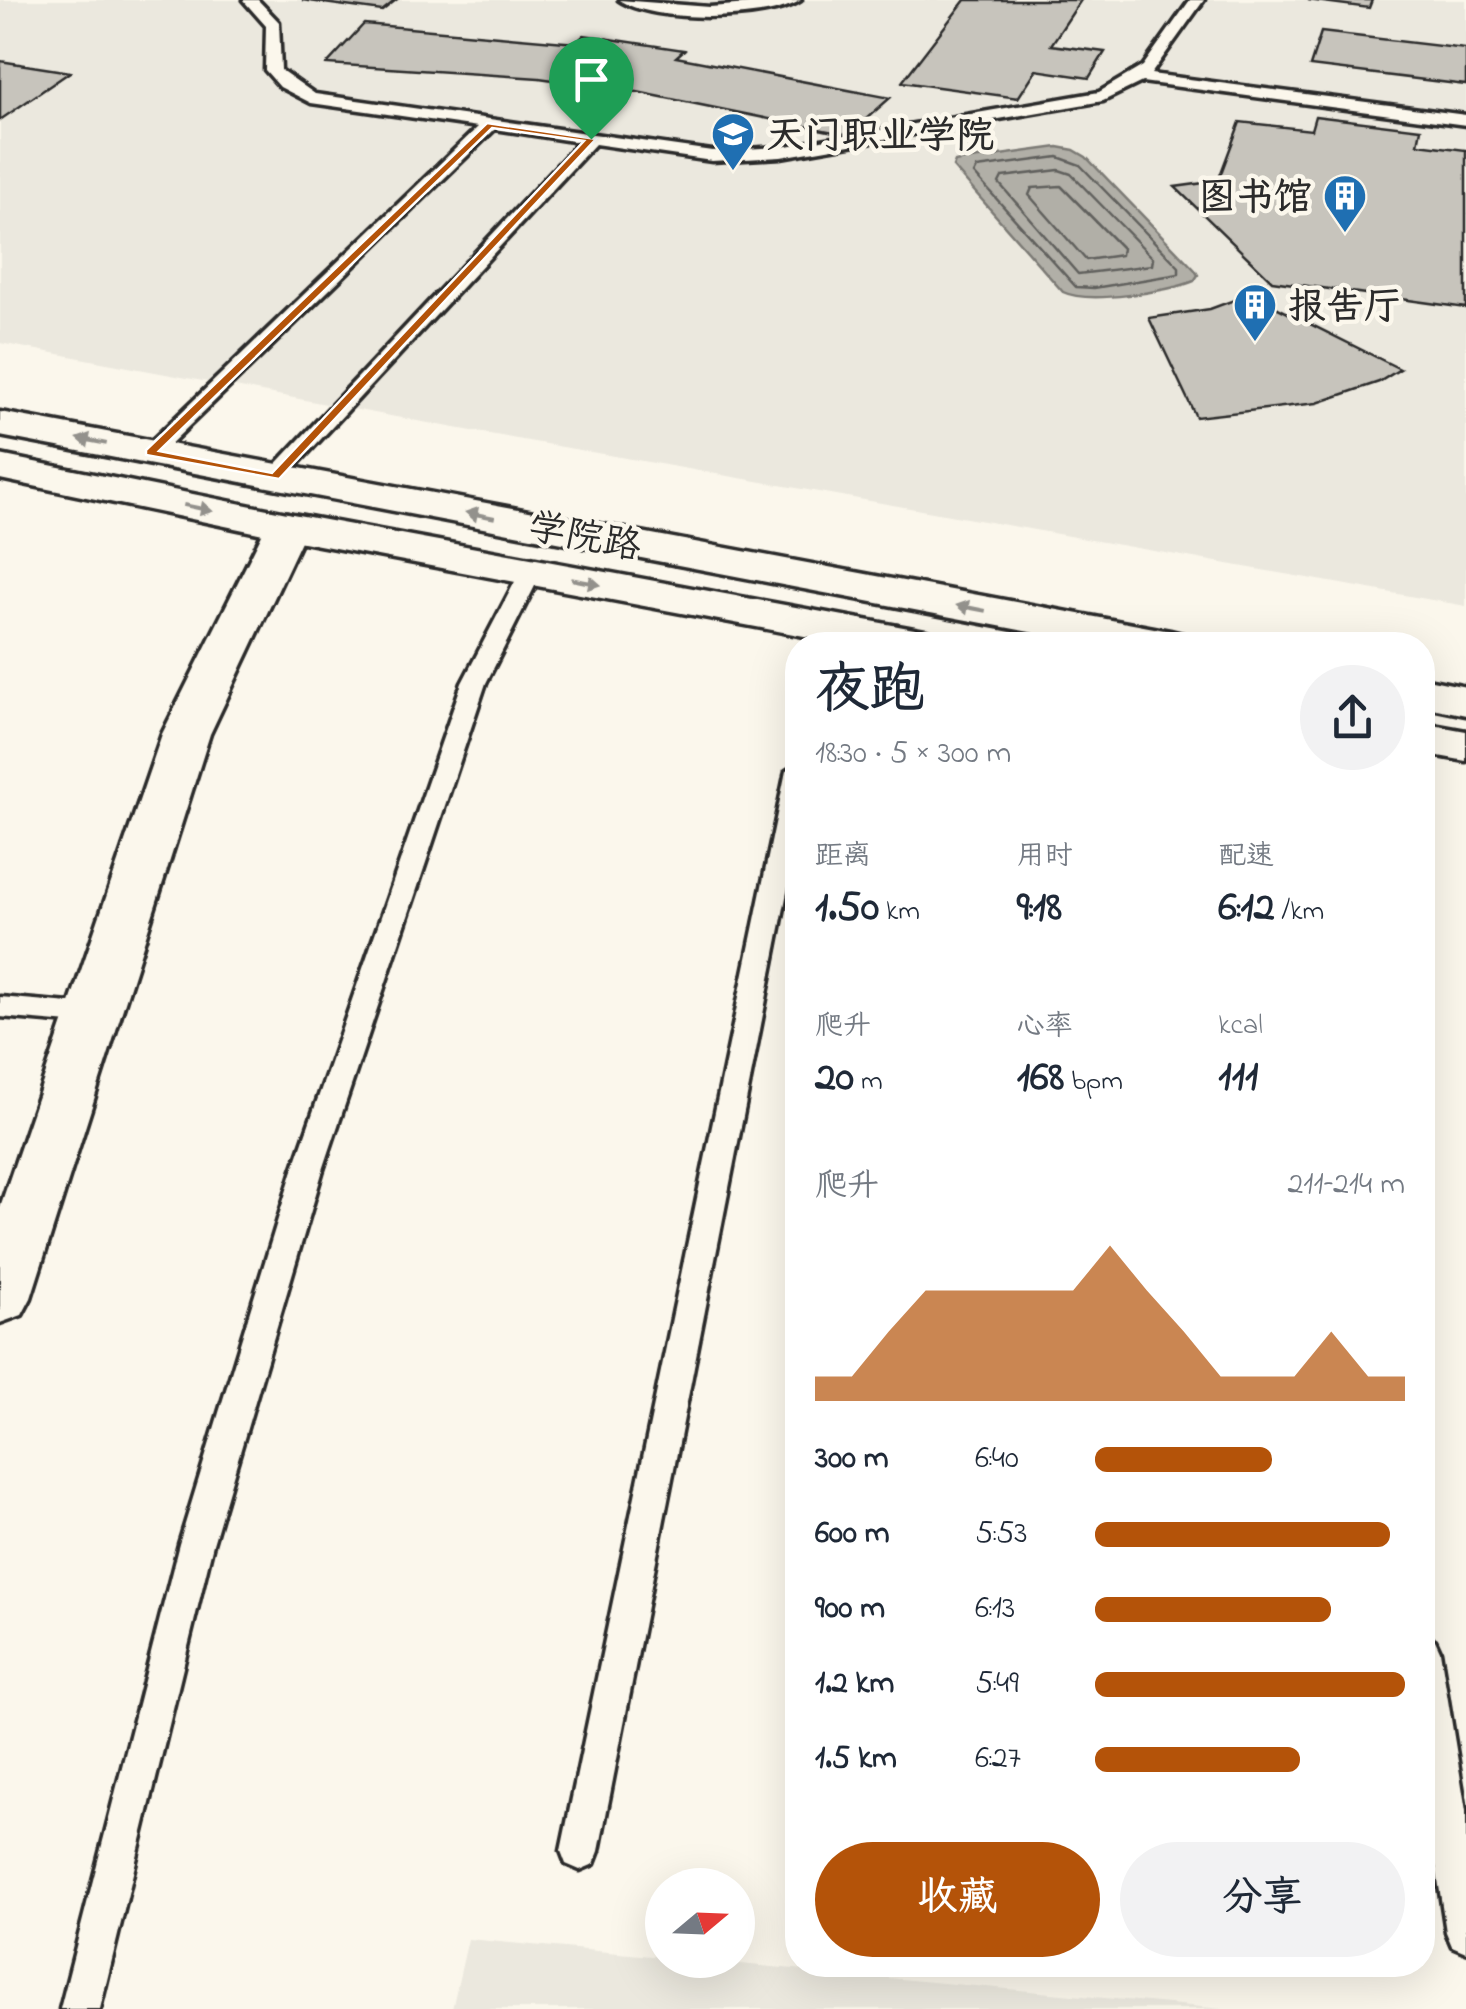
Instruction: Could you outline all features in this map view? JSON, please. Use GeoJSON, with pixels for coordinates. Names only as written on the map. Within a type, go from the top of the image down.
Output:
{"type":"FeatureCollection","features":[{"type":"Feature","properties":{"kind":"main road","name":"学院路"},"geometry":{"type":"LineString","coordinates":[[0,424],[150,453],[281,502],[531,572],[807,632]]}},
{"type":"Feature","properties":{"kind":"main road","name":"学院路"},"geometry":{"type":"LineString","coordinates":[[0,468],[281,502],[1089,632]]}},
{"type":"Feature","properties":{"kind":"main road"},"geometry":{"type":"LineString","coordinates":[[0,1298],[15,1209],[93,1015],[186,734],[281,502]]}},
{"type":"Feature","properties":{"kind":"main road"},"geometry":{"type":"LineString","coordinates":[[1435,695],[1466,701]]}},
{"type":"Feature","properties":{"kind":"main road"},"geometry":{"type":"LineString","coordinates":[[1435,740],[1466,746]]}},
{"type":"Feature","properties":{"kind":"lane"},"geometry":{"type":"LineString","coordinates":[[250,0],[274,25],[268,61],[274,74],[311,98],[712,156],[764,154],[1103,96],[1143,78],[1197,0]]}},
{"type":"Feature","properties":{"kind":"lane"},"geometry":{"type":"LineString","coordinates":[[626,0],[682,10],[728,11],[794,0]]}},
{"type":"Feature","properties":{"kind":"lane"},"geometry":{"type":"LineString","coordinates":[[1143,78],[1466,120]]}},
{"type":"Feature","properties":{"kind":"lane"},"geometry":{"type":"LineString","coordinates":[[150,453],[490,125]]}},
{"type":"Feature","properties":{"kind":"lane"},"geometry":{"type":"LineString","coordinates":[[281,502],[591,139]]}},
{"type":"Feature","properties":{"kind":"lane"},"geometry":{"type":"LineString","coordinates":[[80,2009],[196,1544],[307,1173],[474,683],[531,572]]}},
{"type":"Feature","properties":{"kind":"lane"},"geometry":{"type":"LineString","coordinates":[[580,1851],[785,835]]}},
{"type":"Feature","properties":{"kind":"lane"},"geometry":{"type":"LineString","coordinates":[[0,1008],[93,1015]]}},
{"type":"Feature","properties":{"kind":"lane"},"geometry":{"type":"LineString","coordinates":[[1435,1734],[1466,1932]]}},
{"type":"Feature","properties":{"kind":"shaded area","name":"天门职业学院"},"geometry":{"type":"Polygon","coordinates":[[[0,0],[1466,0],[1466,606],[455,428],[0,343],[0,0]]]}},
{"type":"Feature","properties":{"kind":"shaded area"},"geometry":{"type":"Polygon","coordinates":[[[468,1939],[645,1955],[645,1978],[755,1978],[755,1965],[785,1968],[785,1977],[879,1977],[1223,2009],[452,2009],[468,1939]]]}},
{"type":"Feature","properties":{"kind":"water"},"geometry":{"type":"Polygon","coordinates":[[[1058,147],[1086,157],[1195,270],[1198,275],[1194,281],[1128,295],[1090,297],[1063,292],[953,167],[955,162],[964,160],[1058,147]]]}},
{"type":"Feature","properties":{"kind":"building"},"geometry":{"type":"Polygon","coordinates":[[[302,0],[396,0],[382,11],[302,0]]]}},
{"type":"Feature","properties":{"kind":"building"},"geometry":{"type":"Polygon","coordinates":[[[965,0],[1081,0],[1051,45],[1105,52],[1089,78],[1036,70],[1018,98],[902,82],[965,0]]]}},
{"type":"Feature","properties":{"kind":"building"},"geometry":{"type":"Polygon","coordinates":[[[1308,0],[1372,0],[1369,8],[1308,0]]]}},
{"type":"Feature","properties":{"kind":"building"},"geometry":{"type":"Polygon","coordinates":[[[364,24],[576,43],[584,35],[684,50],[676,57],[890,98],[848,135],[637,92],[539,78],[327,64],[364,24]]]}},
{"type":"Feature","properties":{"kind":"building"},"geometry":{"type":"Polygon","coordinates":[[[1321,32],[1466,49],[1466,85],[1310,66],[1321,32]]]}},
{"type":"Feature","properties":{"kind":"building"},"geometry":{"type":"Polygon","coordinates":[[[0,61],[70,72],[0,120],[0,61]]]}},
{"type":"Feature","properties":{"kind":"building","name":"图书馆"},"geometry":{"type":"Polygon","coordinates":[[[1315,116],[1421,129],[1418,144],[1466,150],[1466,308],[1272,281],[1175,187],[1218,181],[1240,122],[1311,130],[1315,116]]]}},
{"type":"Feature","properties":{"kind":"building","name":"报告厅"},"geometry":{"type":"Polygon","coordinates":[[[1250,294],[1400,369],[1379,382],[1317,403],[1196,417],[1149,318],[1210,309],[1250,294]]]}},
{"type":"Feature","properties":{"kind":"place","name":"天门职业学院"},"geometry":{"type":"Point","coordinates":[733,172]}},
{"type":"Feature","properties":{"kind":"place","name":"图书馆"},"geometry":{"type":"Point","coordinates":[1345,234]}},
{"type":"Feature","properties":{"kind":"place","name":"报告厅"},"geometry":{"type":"Point","coordinates":[1255,343]}},
{"type":"Feature","properties":{"kind":"route"},"geometry":{"type":"LineString","coordinates":[[490,125],[591,139],[275,477],[150,453],[490,125]]}}]}
